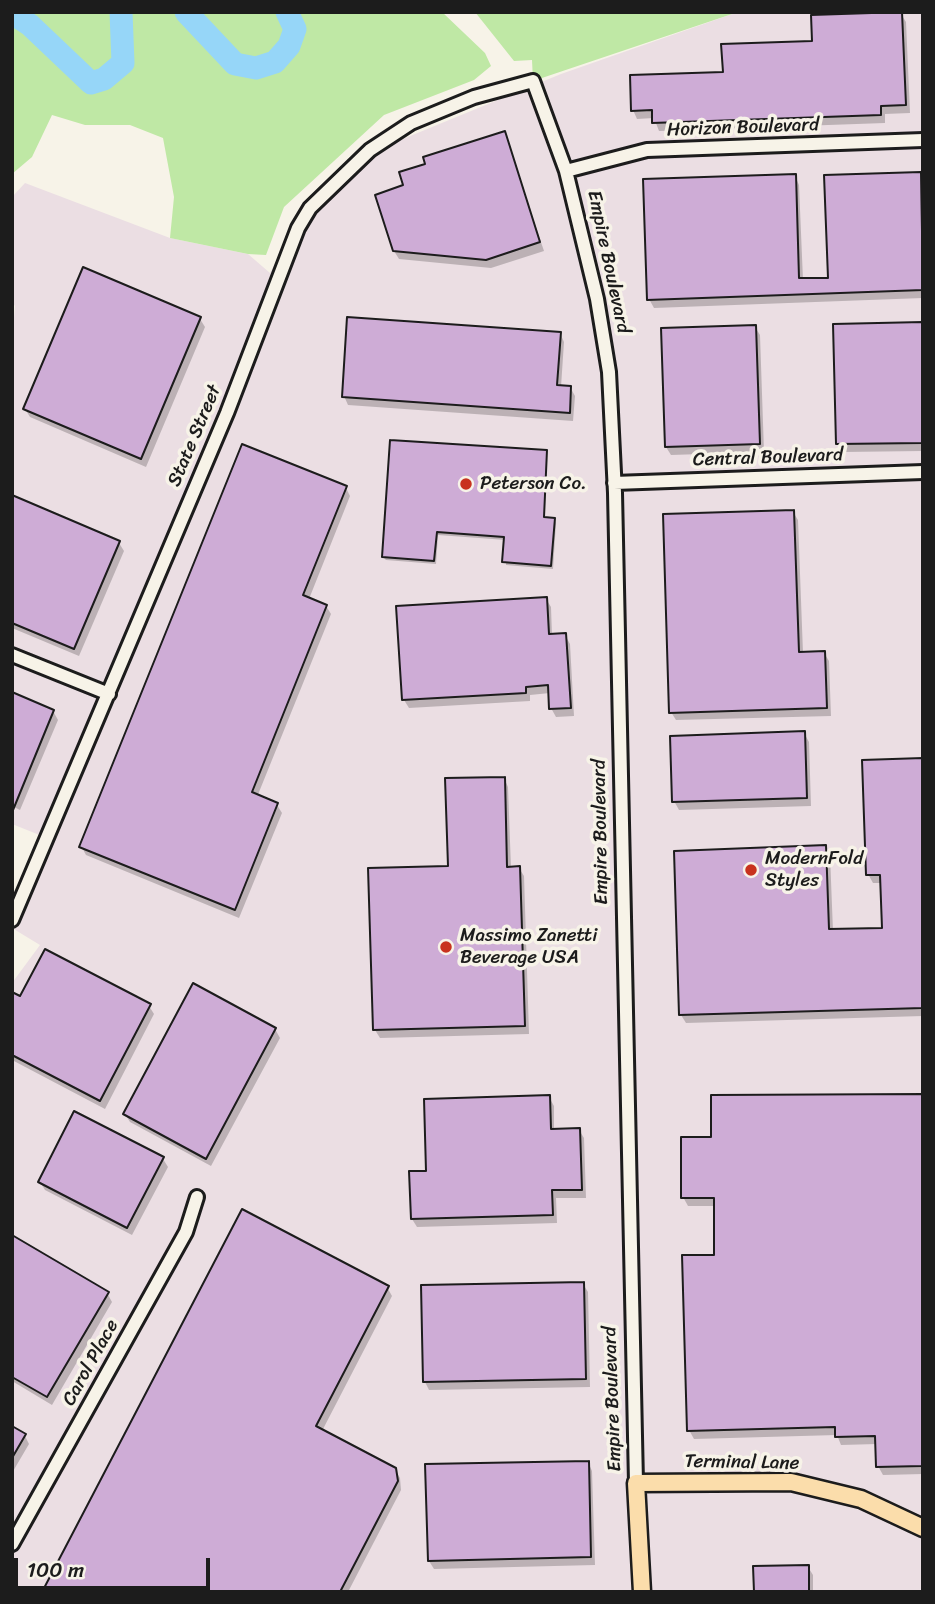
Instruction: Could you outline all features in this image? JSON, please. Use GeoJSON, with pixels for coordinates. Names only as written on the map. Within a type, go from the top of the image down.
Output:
{"type":"FeatureCollection","features":[{"type":"Feature","properties":{"kind":"main road","name":"Terminal Lane"},"geometry":{"type":"LineString","coordinates":[[636,1483],[791,1482],[861,1499],[923,1528]]}},
{"type":"Feature","properties":{"kind":"main road","name":"Empire Boulevard"},"geometry":{"type":"LineString","coordinates":[[636,1483],[642,1592]]}},
{"type":"Feature","properties":{"kind":"street","name":"Empire Boulevard"},"geometry":{"type":"LineString","coordinates":[[533,82],[566,171],[597,299],[609,372],[614,483],[632,1404],[636,1483]]}},
{"type":"Feature","properties":{"kind":"street","name":"State Street"},"geometry":{"type":"LineString","coordinates":[[12,920],[227,413],[298,228],[310,208],[370,150],[411,122],[474,97],[533,82]]}},
{"type":"Feature","properties":{"kind":"street","name":"Horizon Boulevard"},"geometry":{"type":"LineString","coordinates":[[566,171],[647,150],[923,140]]}},
{"type":"Feature","properties":{"kind":"street","name":"Central Boulevard"},"geometry":{"type":"LineString","coordinates":[[614,483],[923,472]]}},
{"type":"Feature","properties":{"kind":"street"},"geometry":{"type":"LineString","coordinates":[[12,655],[109,694]]}},
{"type":"Feature","properties":{"kind":"street","name":"Carol Place"},"geometry":{"type":"LineString","coordinates":[[12,1544],[186,1232],[197,1197]]}},
{"type":"Feature","properties":{"kind":"shaded area"},"geometry":{"type":"Polygon","coordinates":[[[738,12],[923,12],[923,1592],[12,1592],[12,983],[40,945],[12,928],[12,914],[42,836],[12,824],[12,340],[15,306],[12,302],[12,197],[25,183],[170,238],[248,254],[270,273],[281,252],[364,155],[561,74],[738,12]]]}},
{"type":"Feature","properties":{"kind":"green space"},"geometry":{"type":"Polygon","coordinates":[[[12,12],[442,12],[485,53],[491,66],[474,80],[384,115],[284,207],[266,255],[248,254],[170,238],[174,197],[163,138],[130,125],[85,125],[52,115],[32,157],[12,174],[12,12]]]}},
{"type":"Feature","properties":{"kind":"green space"},"geometry":{"type":"Polygon","coordinates":[[[475,12],[738,12],[533,81],[532,60],[514,61],[475,12]]]}},
{"type":"Feature","properties":{"kind":"building"},"geometry":{"type":"Polygon","coordinates":[[[902,12],[906,105],[881,106],[881,115],[652,123],[652,110],[631,111],[630,75],[723,72],[721,44],[812,41],[811,15],[902,12]]]}},
{"type":"Feature","properties":{"kind":"building"},"geometry":{"type":"Polygon","coordinates":[[[505,131],[540,242],[486,260],[393,251],[375,195],[403,185],[399,172],[425,164],[423,157],[505,131]]]}},
{"type":"Feature","properties":{"kind":"building"},"geometry":{"type":"Polygon","coordinates":[[[921,172],[923,290],[647,300],[643,179],[796,174],[799,278],[828,278],[824,175],[921,172]]]}},
{"type":"Feature","properties":{"kind":"building"},"geometry":{"type":"Polygon","coordinates":[[[83,267],[201,317],[141,459],[23,409],[83,267]]]}},
{"type":"Feature","properties":{"kind":"building"},"geometry":{"type":"Polygon","coordinates":[[[347,317],[561,332],[557,385],[571,386],[570,413],[342,397],[347,317]]]}},
{"type":"Feature","properties":{"kind":"building"},"geometry":{"type":"Polygon","coordinates":[[[923,322],[923,443],[836,444],[833,324],[923,322]]]}},
{"type":"Feature","properties":{"kind":"building"},"geometry":{"type":"Polygon","coordinates":[[[756,325],[760,444],[665,447],[661,328],[756,325]]]}},
{"type":"Feature","properties":{"kind":"building","name":"Peterson Co."},"geometry":{"type":"Polygon","coordinates":[[[390,440],[547,450],[544,517],[555,518],[551,566],[502,562],[504,537],[437,532],[434,561],[382,557],[390,440]]]}},
{"type":"Feature","properties":{"kind":"building"},"geometry":{"type":"Polygon","coordinates":[[[242,444],[347,486],[303,595],[327,605],[252,792],[278,803],[235,910],[79,847],[242,444]]]}},
{"type":"Feature","properties":{"kind":"building"},"geometry":{"type":"Polygon","coordinates":[[[12,495],[120,541],[74,649],[12,623],[12,495]]]}},
{"type":"Feature","properties":{"kind":"building"},"geometry":{"type":"Polygon","coordinates":[[[794,510],[799,652],[825,651],[827,708],[669,713],[663,514],[794,510]]]}},
{"type":"Feature","properties":{"kind":"building"},"geometry":{"type":"Polygon","coordinates":[[[547,597],[549,634],[566,633],[571,708],[549,709],[548,685],[526,687],[526,693],[402,700],[396,606],[547,597]]]}},
{"type":"Feature","properties":{"kind":"building"},"geometry":{"type":"Polygon","coordinates":[[[12,692],[54,710],[13,810],[12,810],[12,692]]]}},
{"type":"Feature","properties":{"kind":"building"},"geometry":{"type":"Polygon","coordinates":[[[805,731],[807,798],[672,802],[670,736],[805,731]]]}},
{"type":"Feature","properties":{"kind":"building"},"geometry":{"type":"Polygon","coordinates":[[[923,758],[923,1008],[679,1015],[674,851],[826,845],[829,929],[882,928],[880,875],[866,875],[862,760],[923,758]]]}},
{"type":"Feature","properties":{"kind":"building","name":"Massimo Zanetti Beverage USA"},"geometry":{"type":"Polygon","coordinates":[[[505,777],[507,867],[520,866],[525,1026],[373,1030],[368,868],[448,866],[445,778],[505,777]]]}},
{"type":"Feature","properties":{"kind":"building"},"geometry":{"type":"Polygon","coordinates":[[[45,949],[151,1004],[100,1101],[12,1055],[12,992],[20,996],[45,949]]]}},
{"type":"Feature","properties":{"kind":"building"},"geometry":{"type":"Polygon","coordinates":[[[193,983],[276,1028],[206,1159],[123,1114],[193,983]]]}},
{"type":"Feature","properties":{"kind":"building"},"geometry":{"type":"Polygon","coordinates":[[[923,1094],[923,1466],[876,1467],[875,1436],[835,1437],[835,1427],[687,1431],[682,1255],[714,1255],[714,1198],[681,1198],[681,1137],[711,1137],[711,1095],[923,1094]]]}},
{"type":"Feature","properties":{"kind":"building"},"geometry":{"type":"Polygon","coordinates":[[[550,1095],[551,1129],[580,1128],[582,1190],[552,1190],[553,1215],[411,1219],[409,1171],[426,1171],[424,1099],[550,1095]]]}},
{"type":"Feature","properties":{"kind":"building"},"geometry":{"type":"Polygon","coordinates":[[[74,1111],[164,1157],[127,1228],[38,1182],[74,1111]]]}},
{"type":"Feature","properties":{"kind":"building"},"geometry":{"type":"Polygon","coordinates":[[[242,1209],[389,1286],[316,1426],[396,1468],[398,1481],[340,1592],[42,1592],[242,1209]]]}},
{"type":"Feature","properties":{"kind":"building"},"geometry":{"type":"Polygon","coordinates":[[[12,1235],[109,1292],[47,1397],[12,1377],[12,1235]]]}},
{"type":"Feature","properties":{"kind":"building"},"geometry":{"type":"Polygon","coordinates":[[[584,1282],[586,1379],[423,1382],[421,1285],[584,1282]]]}},
{"type":"Feature","properties":{"kind":"building"},"geometry":{"type":"Polygon","coordinates":[[[12,1426],[26,1434],[12,1458],[12,1426]]]}},
{"type":"Feature","properties":{"kind":"building"},"geometry":{"type":"Polygon","coordinates":[[[589,1461],[591,1557],[428,1561],[425,1464],[589,1461]]]}},
{"type":"Feature","properties":{"kind":"building"},"geometry":{"type":"Polygon","coordinates":[[[809,1565],[809,1592],[754,1592],[753,1566],[809,1565]]]}},
{"type":"Feature","properties":{"kind":"waterway"},"geometry":{"type":"LineString","coordinates":[[12,13],[30,25],[91,83],[104,79],[123,63],[121,12]]}},
{"type":"Feature","properties":{"kind":"waterway"},"geometry":{"type":"LineString","coordinates":[[186,12],[235,64],[256,68],[275,62],[289,46],[295,29],[287,12]]}},
{"type":"Feature","properties":{"kind":"place","name":"Peterson Co."},"geometry":{"type":"Point","coordinates":[466,484]}},
{"type":"Feature","properties":{"kind":"place","name":"ModernFold Styles"},"geometry":{"type":"Point","coordinates":[751,870]}},
{"type":"Feature","properties":{"kind":"place","name":"Massimo Zanetti Beverage USA"},"geometry":{"type":"Point","coordinates":[446,947]}}]}
